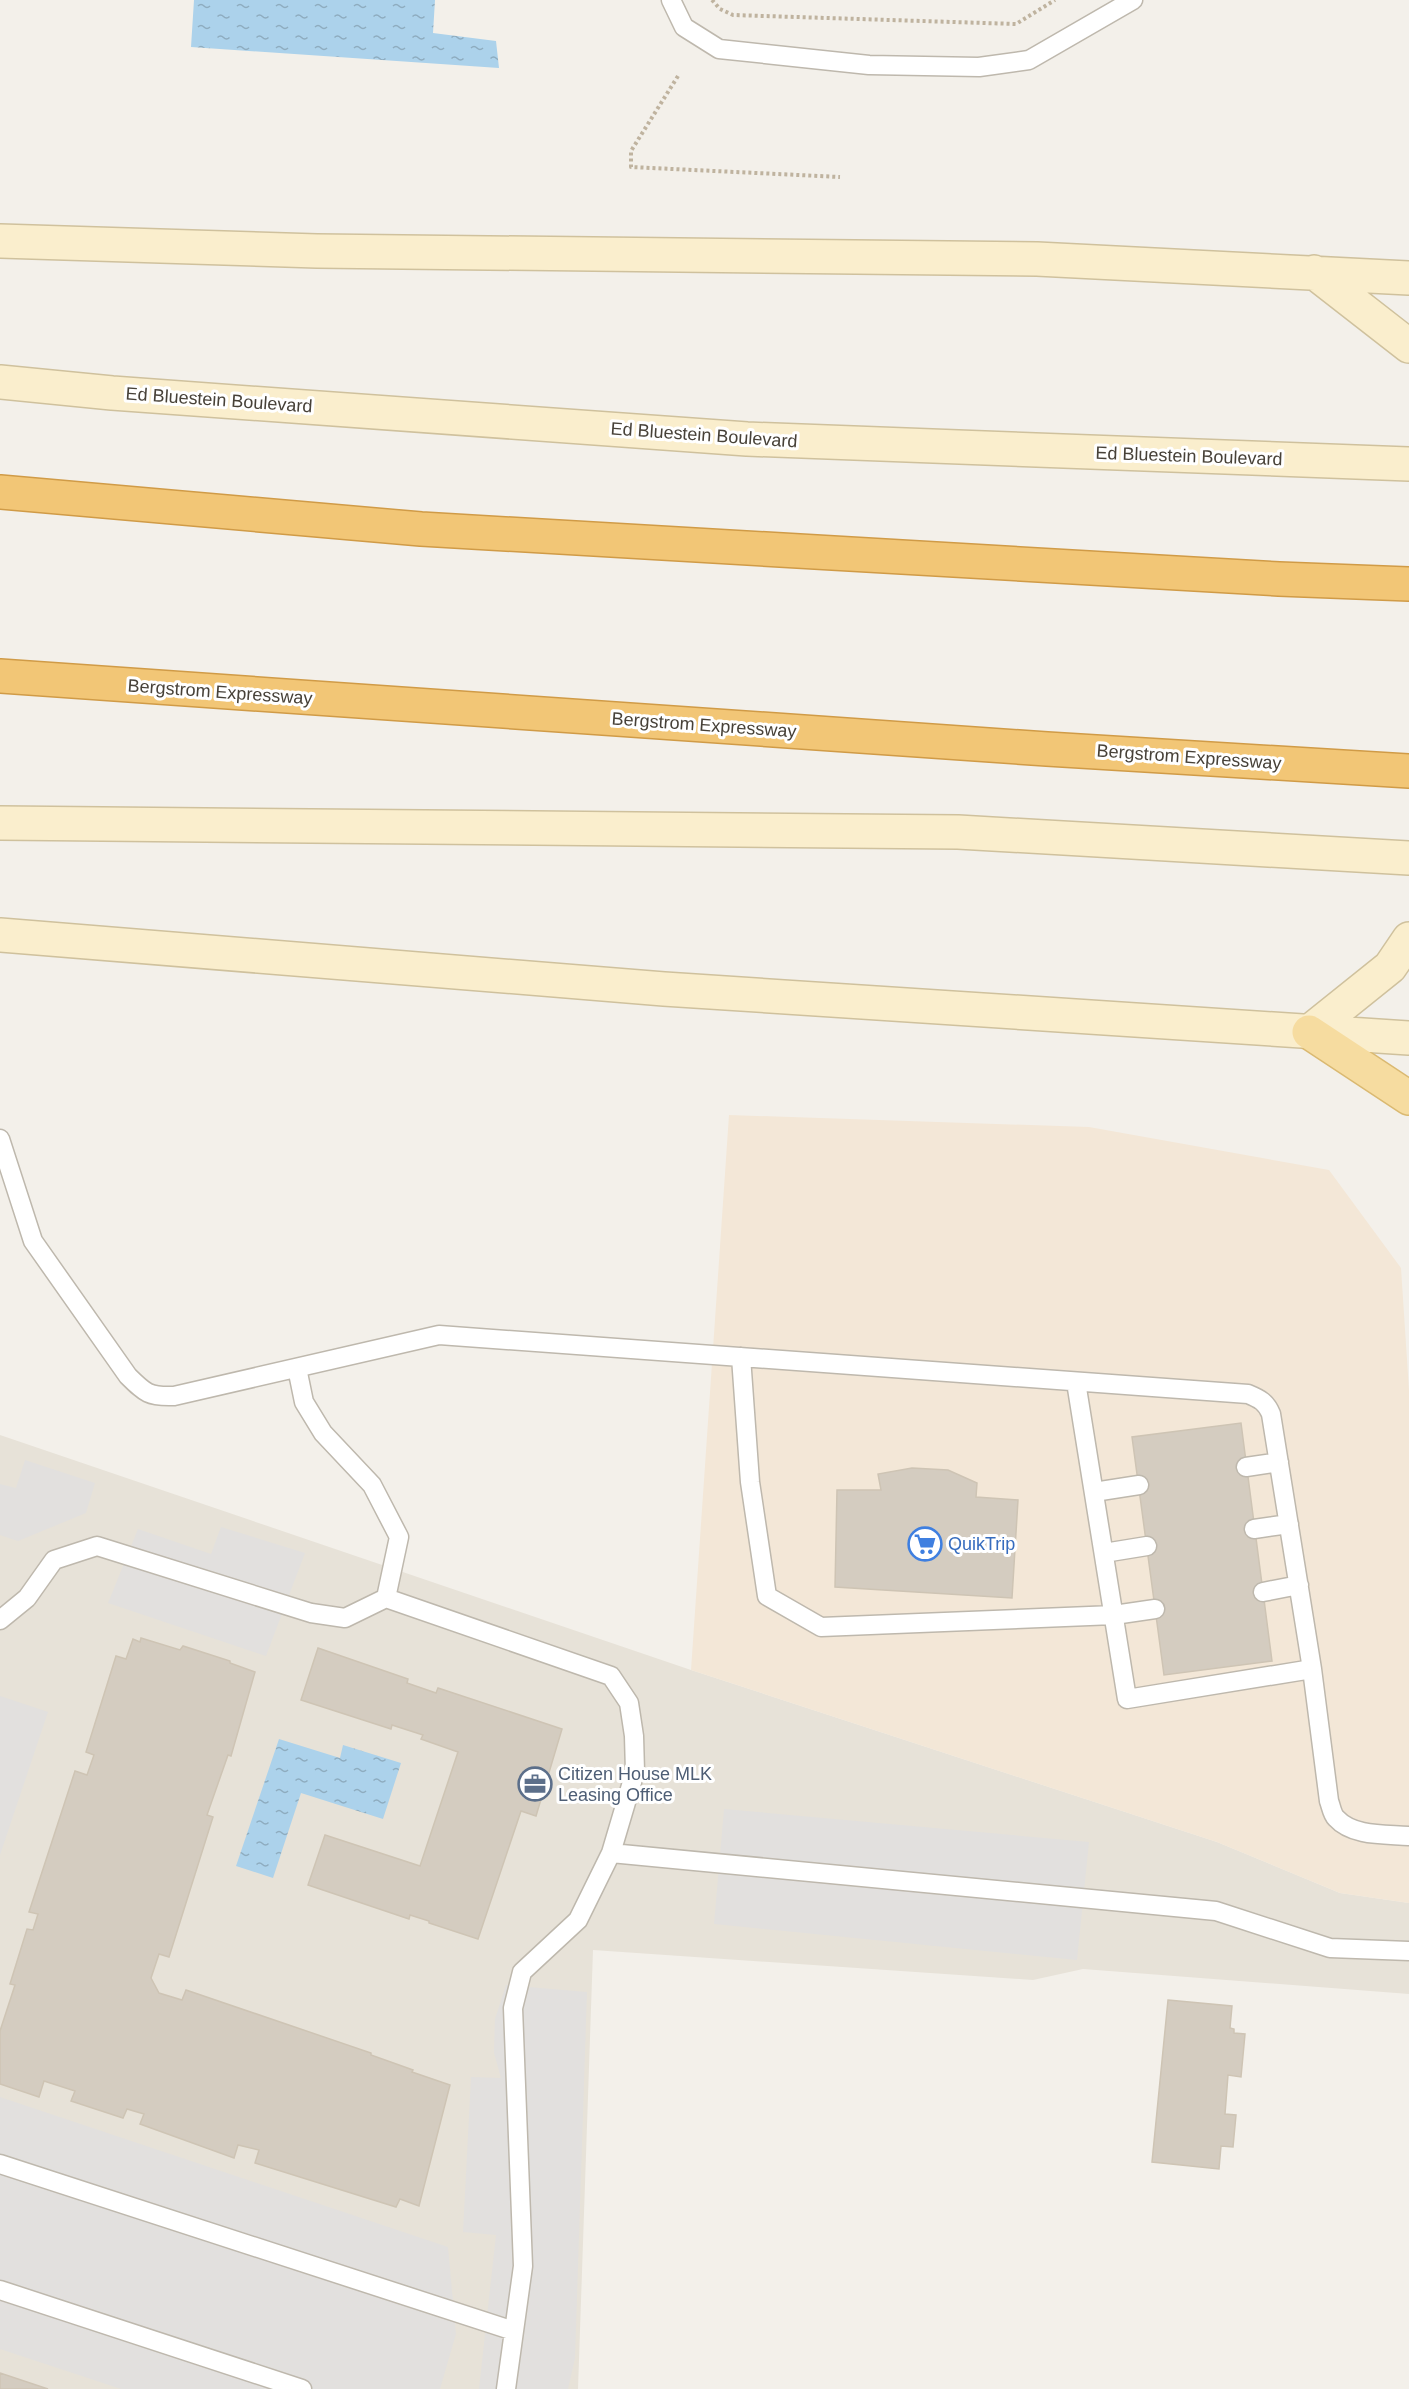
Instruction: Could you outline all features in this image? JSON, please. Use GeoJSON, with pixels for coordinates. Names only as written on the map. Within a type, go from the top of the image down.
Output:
{"type":"FeatureCollection","features":[{"type":"Feature","properties":{"kind":"highway"},"geometry":{"type":"LineString","coordinates":[[0,492],[421,529],[1279,579],[1409,584]]}},
{"type":"Feature","properties":{"kind":"highway","name":"Bergstrom Expressway"},"geometry":{"type":"LineString","coordinates":[[0,676],[1035,748],[1409,771]]}},
{"type":"Feature","properties":{"kind":"main road"},"geometry":{"type":"LineString","coordinates":[[0,241],[317,251],[1037,259],[1409,278]]}},
{"type":"Feature","properties":{"kind":"main road"},"geometry":{"type":"LineString","coordinates":[[1314,272],[1409,346]]}},
{"type":"Feature","properties":{"kind":"main road","name":"Ed Bluestein Boulevard"},"geometry":{"type":"LineString","coordinates":[[0,382],[747,439],[1409,464]]}},
{"type":"Feature","properties":{"kind":"main road"},"geometry":{"type":"LineString","coordinates":[[0,824],[958,832],[1409,858]]}},
{"type":"Feature","properties":{"kind":"main road"},"geometry":{"type":"LineString","coordinates":[[0,935],[664,989],[1409,1038]]}},
{"type":"Feature","properties":{"kind":"main road"},"geometry":{"type":"LineString","coordinates":[[1309,1032],[1390,967],[1409,939]]}},
{"type":"Feature","properties":{"kind":"main road"},"geometry":{"type":"LineString","coordinates":[[1309,1032],[1409,1098]]}},
{"type":"Feature","properties":{"kind":"lane"},"geometry":{"type":"LineString","coordinates":[[671,0],[684,27],[719,49],[869,65],[979,67],[1029,60],[1133,0]]}},
{"type":"Feature","properties":{"kind":"lane"},"geometry":{"type":"LineString","coordinates":[[0,1139],[33,1241],[128,1376],[145,1393],[157,1397],[174,1396],[440,1335],[1248,1394],[1267,1405],[1271,1414],[1312,1669],[1329,1801],[1334,1817],[1346,1827],[1365,1833],[1409,1836]]}},
{"type":"Feature","properties":{"kind":"lane"},"geometry":{"type":"LineString","coordinates":[[741,1358],[750,1482],[767,1596],[821,1627],[1114,1615],[1155,1609]]}},
{"type":"Feature","properties":{"kind":"lane"},"geometry":{"type":"LineString","coordinates":[[297,1368],[304,1402],[323,1433],[372,1485],[399,1537],[386,1598]]}},
{"type":"Feature","properties":{"kind":"lane"},"geometry":{"type":"LineString","coordinates":[[1076,1382],[1127,1699],[1312,1669]]}},
{"type":"Feature","properties":{"kind":"lane"},"geometry":{"type":"LineString","coordinates":[[1246,1467],[1279,1462]]}},
{"type":"Feature","properties":{"kind":"lane"},"geometry":{"type":"LineString","coordinates":[[1094,1492],[1138,1485]]}},
{"type":"Feature","properties":{"kind":"lane"},"geometry":{"type":"LineString","coordinates":[[1254,1529],[1289,1524]]}},
{"type":"Feature","properties":{"kind":"lane"},"geometry":{"type":"LineString","coordinates":[[0,1620],[27,1598],[54,1560],[97,1546],[311,1613],[345,1618],[386,1598],[611,1676],[628,1703],[634,1736],[635,1772],[611,1853],[578,1920],[522,1972],[513,2008],[523,2266],[506,2389]]}},
{"type":"Feature","properties":{"kind":"lane"},"geometry":{"type":"LineString","coordinates":[[1104,1553],[1147,1546]]}},
{"type":"Feature","properties":{"kind":"lane"},"geometry":{"type":"LineString","coordinates":[[1263,1592],[1299,1585]]}},
{"type":"Feature","properties":{"kind":"lane"},"geometry":{"type":"LineString","coordinates":[[611,1853],[1216,1911],[1330,1948],[1409,1951]]}},
{"type":"Feature","properties":{"kind":"lane"},"geometry":{"type":"LineString","coordinates":[[0,2164],[514,2331]]}},
{"type":"Feature","properties":{"kind":"lane"},"geometry":{"type":"LineString","coordinates":[[0,2290],[302,2389]]}},
{"type":"Feature","properties":{"kind":"path"},"geometry":{"type":"LineString","coordinates":[[720,9],[733,15],[1016,24],[1055,0]]}},
{"type":"Feature","properties":{"kind":"path"},"geometry":{"type":"LineString","coordinates":[[678,76],[631,151],[631,167],[840,177]]}},
{"type":"Feature","properties":{"kind":"shaded area"},"geometry":{"type":"Polygon","coordinates":[[[729,1115],[1089,1127],[1329,1170],[1401,1268],[1409,1390],[1409,1903],[1340,1893],[1217,1842],[691,1670],[729,1115]]]}},
{"type":"Feature","properties":{"kind":"shaded area"},"geometry":{"type":"Polygon","coordinates":[[[0,1435],[691,1670],[1217,1842],[1340,1893],[1409,1903],[1409,1994],[1083,1969],[1033,1980],[593,1950],[578,2389],[0,2389],[0,1435]]]}},
{"type":"Feature","properties":{"kind":"shaded area"},"geometry":{"type":"Polygon","coordinates":[[[25,1460],[95,1483],[86,1513],[18,1541],[0,1535],[0,1484],[16,1488],[25,1460]]]}},
{"type":"Feature","properties":{"kind":"shaded area"},"geometry":{"type":"Polygon","coordinates":[[[221,1527],[305,1553],[266,1656],[108,1603],[138,1529],[211,1554],[221,1527]]]}},
{"type":"Feature","properties":{"kind":"shaded area"},"geometry":{"type":"Polygon","coordinates":[[[0,1696],[48,1712],[0,1855],[0,1696]]]}},
{"type":"Feature","properties":{"kind":"shaded area"},"geometry":{"type":"Polygon","coordinates":[[[724,1809],[1089,1842],[1077,1960],[714,1924],[724,1809]]]}},
{"type":"Feature","properties":{"kind":"shaded area"},"geometry":{"type":"Polygon","coordinates":[[[506,1985],[587,1992],[575,2358],[568,2389],[479,2389],[496,2235],[463,2232],[471,2077],[501,2078],[494,2053],[495,2019],[506,1985]]]}},
{"type":"Feature","properties":{"kind":"shaded area"},"geometry":{"type":"Polygon","coordinates":[[[0,2097],[448,2247],[456,2334],[440,2389],[121,2389],[0,2349],[0,2097]]]}},
{"type":"Feature","properties":{"kind":"water"},"geometry":{"type":"Polygon","coordinates":[[[194,0],[435,0],[433,33],[496,41],[499,68],[191,47],[194,0]]]}},
{"type":"Feature","properties":{"kind":"water"},"geometry":{"type":"Polygon","coordinates":[[[279,1739],[340,1758],[343,1745],[401,1763],[383,1819],[301,1793],[273,1878],[236,1866],[279,1739]]]}},
{"type":"Feature","properties":{"kind":"building"},"geometry":{"type":"Polygon","coordinates":[[[1241,1423],[1272,1661],[1164,1675],[1132,1437],[1241,1423]]]}},
{"type":"Feature","properties":{"kind":"building","name":"QuikTrip"},"geometry":{"type":"Polygon","coordinates":[[[912,1468],[948,1470],[977,1483],[976,1497],[1018,1500],[1012,1598],[835,1587],[837,1490],[881,1490],[878,1474],[912,1468]]]}},
{"type":"Feature","properties":{"kind":"building"},"geometry":{"type":"Polygon","coordinates":[[[141,1638],[180,1650],[183,1646],[230,1661],[230,1663],[255,1672],[231,1756],[228,1755],[207,1815],[213,1817],[169,1957],[159,1954],[151,1978],[159,1993],[182,2000],[186,1990],[371,2053],[371,2055],[413,2070],[412,2072],[450,2085],[419,2206],[400,2199],[396,2207],[255,2163],[259,2150],[238,2145],[234,2158],[140,2124],[144,2114],[127,2109],[123,2118],[71,2101],[75,2091],[44,2081],[39,2097],[0,2084],[0,2031],[15,1985],[10,1984],[27,1929],[33,1930],[38,1914],[29,1912],[75,1771],[87,1775],[94,1755],[86,1752],[116,1656],[126,1659],[133,1639],[140,1642],[141,1638]]]}},
{"type":"Feature","properties":{"kind":"building"},"geometry":{"type":"Polygon","coordinates":[[[318,1648],[408,1679],[407,1683],[436,1693],[438,1688],[562,1729],[536,1816],[521,1811],[478,1939],[429,1923],[429,1921],[410,1915],[409,1919],[308,1885],[325,1835],[420,1866],[458,1752],[421,1739],[423,1735],[392,1725],[391,1729],[301,1700],[318,1648]]]}},
{"type":"Feature","properties":{"kind":"building"},"geometry":{"type":"Polygon","coordinates":[[[1168,2000],[1232,2006],[1230,2028],[1234,2029],[1234,2033],[1245,2034],[1241,2077],[1228,2075],[1225,2114],[1236,2115],[1233,2147],[1221,2146],[1219,2169],[1152,2162],[1168,2000]]]}},
{"type":"Feature","properties":{"kind":"building"},"geometry":{"type":"Polygon","coordinates":[[[0,2373],[48,2389],[0,2389],[0,2373]]]}},
{"type":"Feature","properties":{"kind":"place","name":"QuikTrip"},"geometry":{"type":"Point","coordinates":[925,1544]}},
{"type":"Feature","properties":{"kind":"place","name":"Citizen House MLK Leasing Office"},"geometry":{"type":"Point","coordinates":[535,1784]}}]}
